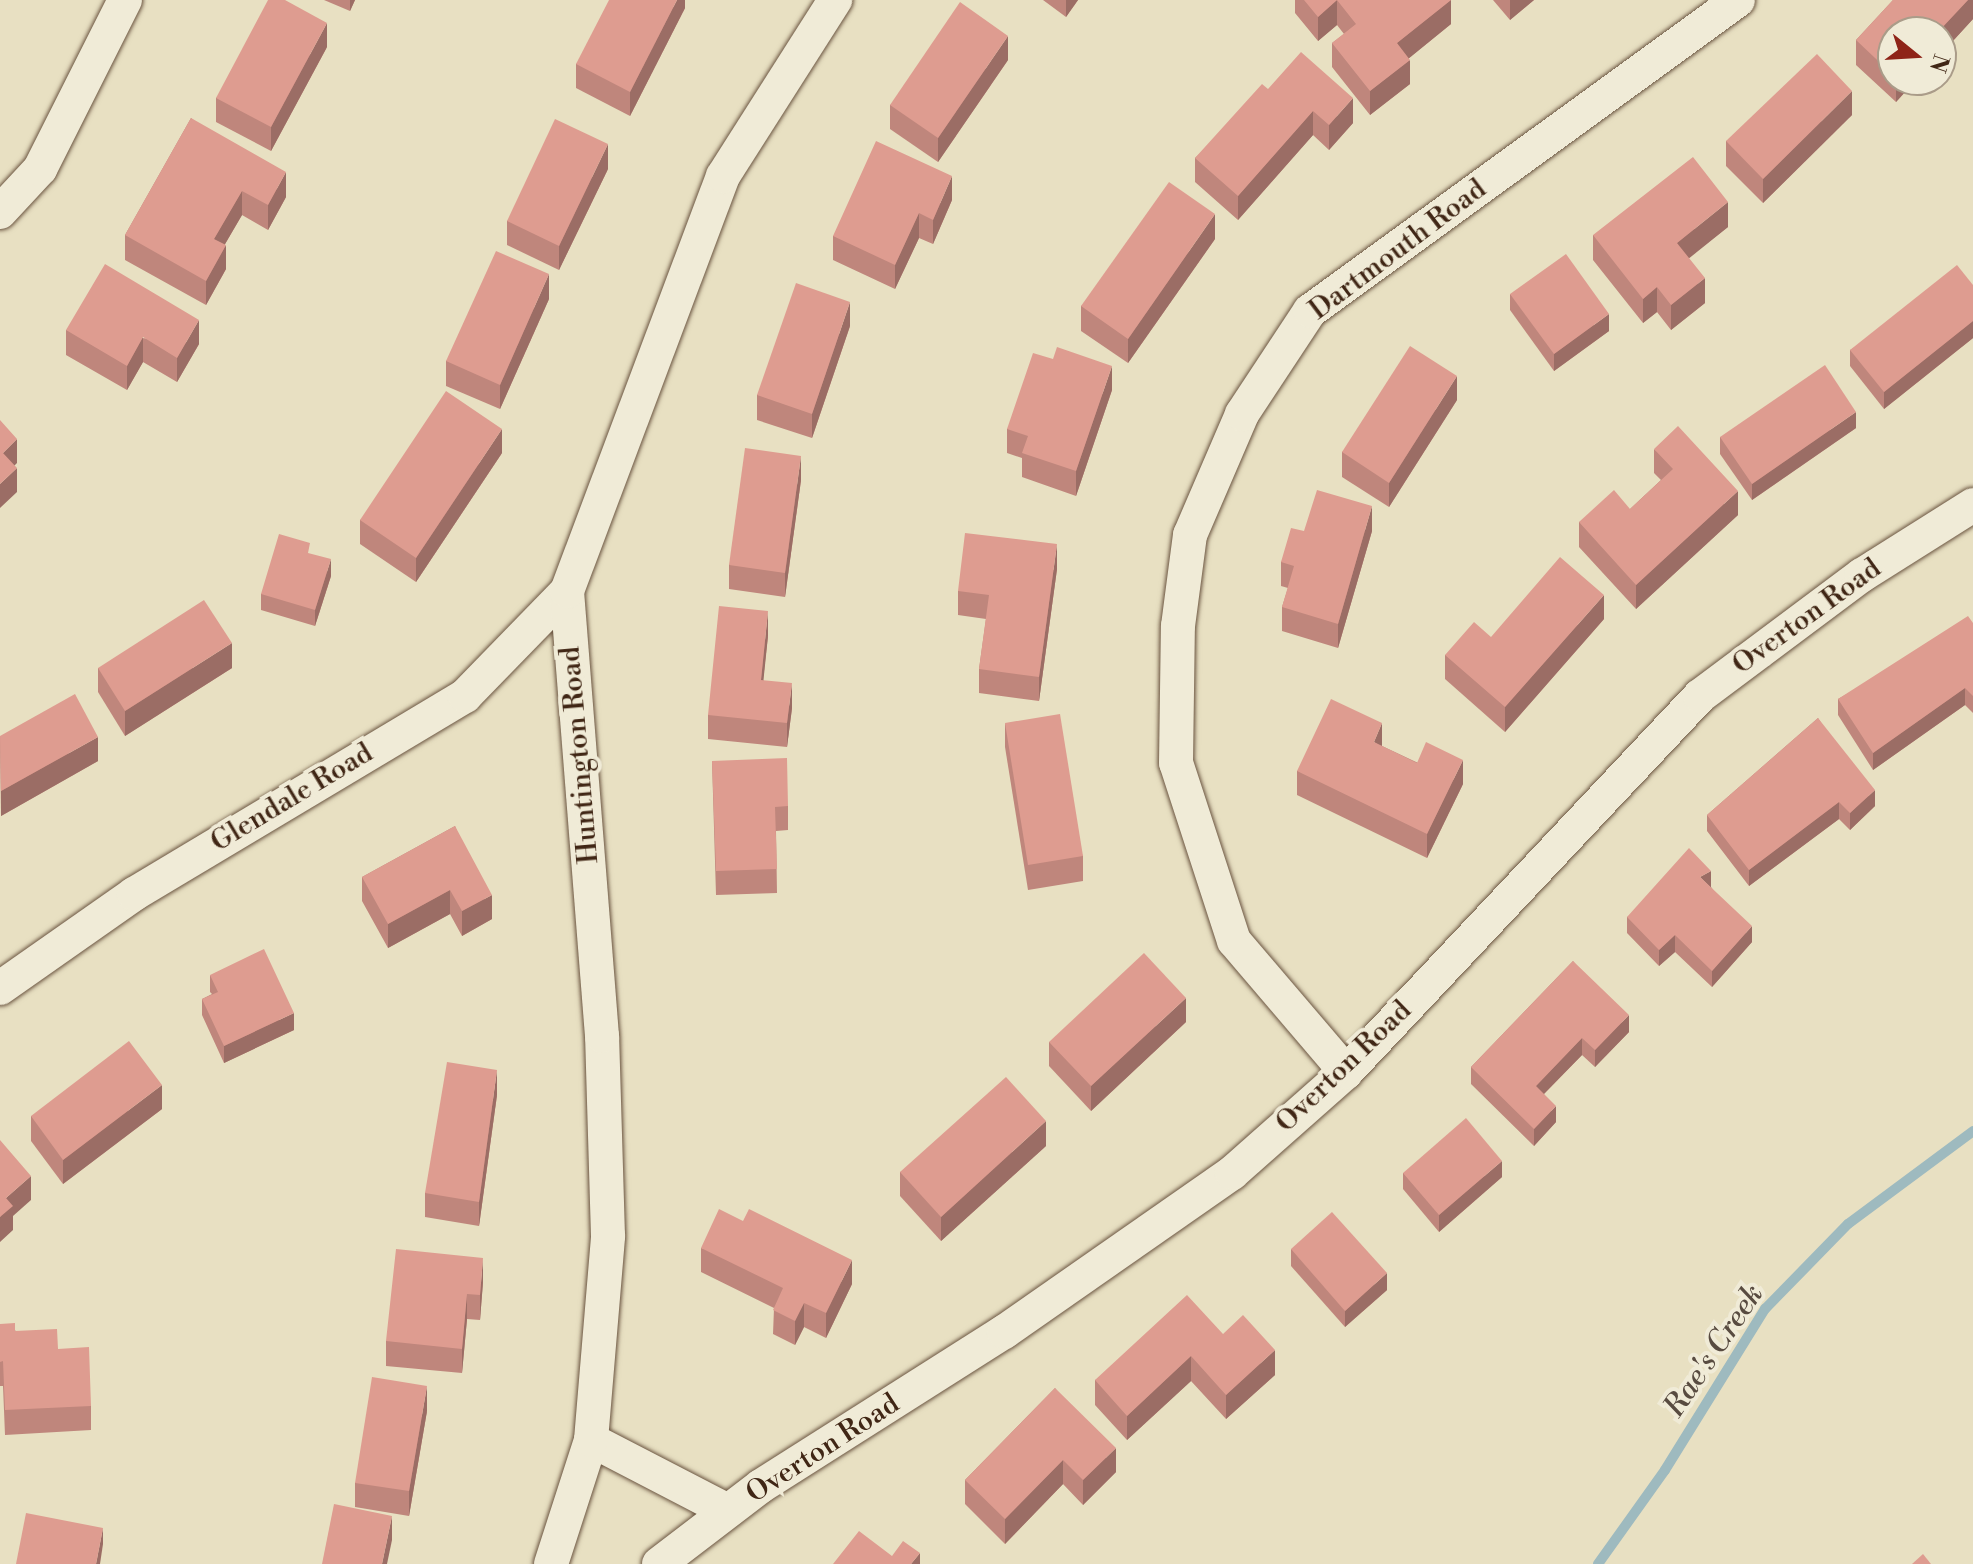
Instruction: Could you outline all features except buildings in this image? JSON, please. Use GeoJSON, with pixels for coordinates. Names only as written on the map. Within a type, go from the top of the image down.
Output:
{"type":"FeatureCollection","features":[{"type":"Feature","properties":{"kind":"street"},"geometry":{"type":"LineString","coordinates":[[0,212],[40,169],[125,0]]}},
{"type":"Feature","properties":{"kind":"street","name":"Huntington Road"},"geometry":{"type":"LineString","coordinates":[[551,1564],[591,1440],[608,1236],[602,1036],[567,591],[723,176],[835,0]]}},
{"type":"Feature","properties":{"kind":"street","name":"Dartmouth Road"},"geometry":{"type":"LineString","coordinates":[[1346,1072],[1234,941],[1176,763],[1178,626],[1190,535],[1242,414],[1310,311],[1738,0]]}},
{"type":"Feature","properties":{"kind":"street","name":"Overton Road"},"geometry":{"type":"LineString","coordinates":[[659,1564],[728,1511],[1004,1332],[1232,1173],[1346,1072],[1700,696],[1862,575],[1973,505]]}},
{"type":"Feature","properties":{"kind":"street","name":"Glendale Road"},"geometry":{"type":"LineString","coordinates":[[0,988],[148,886],[465,696],[567,591]]}},
{"type":"Feature","properties":{"kind":"street"},"geometry":{"type":"LineString","coordinates":[[591,1440],[728,1511]]}},
{"type":"Feature","properties":{"kind":"waterway","name":"Rae's Creek"},"geometry":{"type":"LineString","coordinates":[[1598,1564],[1665,1470],[1765,1309],[1848,1224],[1973,1131]]}}]}
